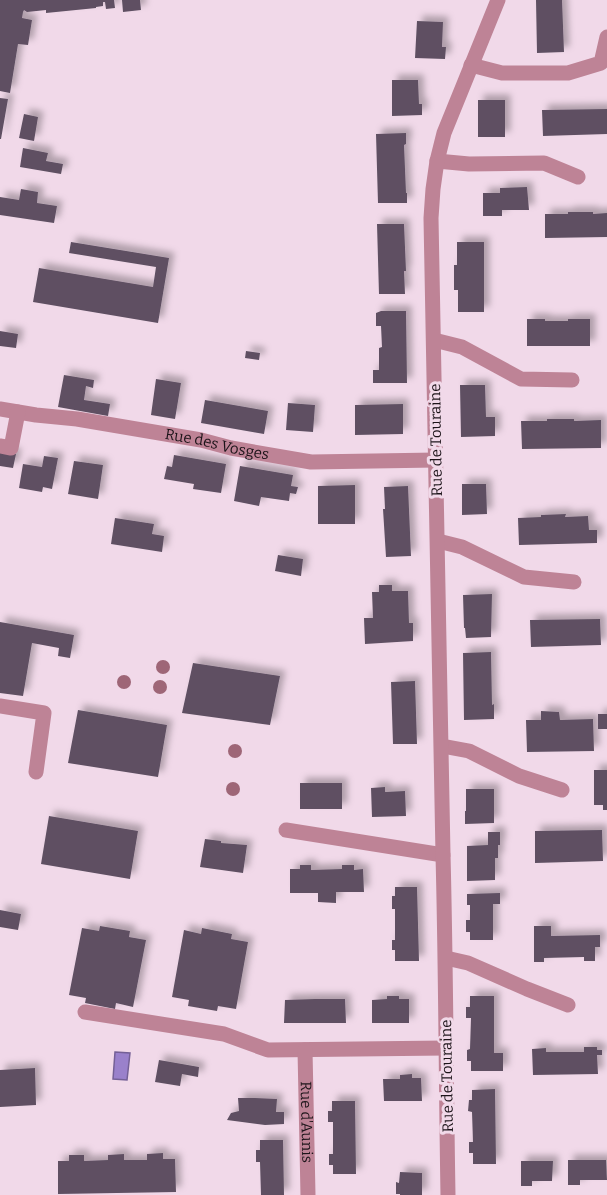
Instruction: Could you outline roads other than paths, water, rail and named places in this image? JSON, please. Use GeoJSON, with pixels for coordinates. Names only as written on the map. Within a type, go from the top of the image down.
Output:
{"type":"FeatureCollection","features":[{"type":"Feature","properties":{"kind":"street","name":"Rue de Touraine"},"geometry":{"type":"LineString","coordinates":[[448,1195],[446,958],[431,218],[437,161],[444,133],[498,0]]}},
{"type":"Feature","properties":{"kind":"street"},"geometry":{"type":"LineString","coordinates":[[471,65],[502,73],[568,73],[601,63],[607,37]]}},
{"type":"Feature","properties":{"kind":"street"},"geometry":{"type":"LineString","coordinates":[[437,161],[470,164],[544,163],[578,177]]}},
{"type":"Feature","properties":{"kind":"street"},"geometry":{"type":"LineString","coordinates":[[434,340],[462,347],[521,379],[572,380]]}},
{"type":"Feature","properties":{"kind":"street","name":"Rue des Vosges"},"geometry":{"type":"LineString","coordinates":[[0,409],[77,419],[201,440],[231,448],[311,462],[436,460]]}},
{"type":"Feature","properties":{"kind":"street"},"geometry":{"type":"LineString","coordinates":[[0,446],[11,448],[18,412]]}},
{"type":"Feature","properties":{"kind":"street"},"geometry":{"type":"LineString","coordinates":[[438,541],[462,547],[524,577],[574,582]]}},
{"type":"Feature","properties":{"kind":"street"},"geometry":{"type":"LineString","coordinates":[[0,706],[44,713],[36,772]]}},
{"type":"Feature","properties":{"kind":"street"},"geometry":{"type":"LineString","coordinates":[[442,746],[469,751],[519,776],[562,790]]}},
{"type":"Feature","properties":{"kind":"street"},"geometry":{"type":"LineString","coordinates":[[285,830],[443,855]]}},
{"type":"Feature","properties":{"kind":"street"},"geometry":{"type":"LineString","coordinates":[[446,958],[468,963],[568,1005]]}},
{"type":"Feature","properties":{"kind":"street"},"geometry":{"type":"LineString","coordinates":[[85,1012],[224,1034],[268,1050],[446,1048]]}},
{"type":"Feature","properties":{"kind":"street","name":"Rue d'Aunis"},"geometry":{"type":"LineString","coordinates":[[305,1050],[308,1195]]}}]}
